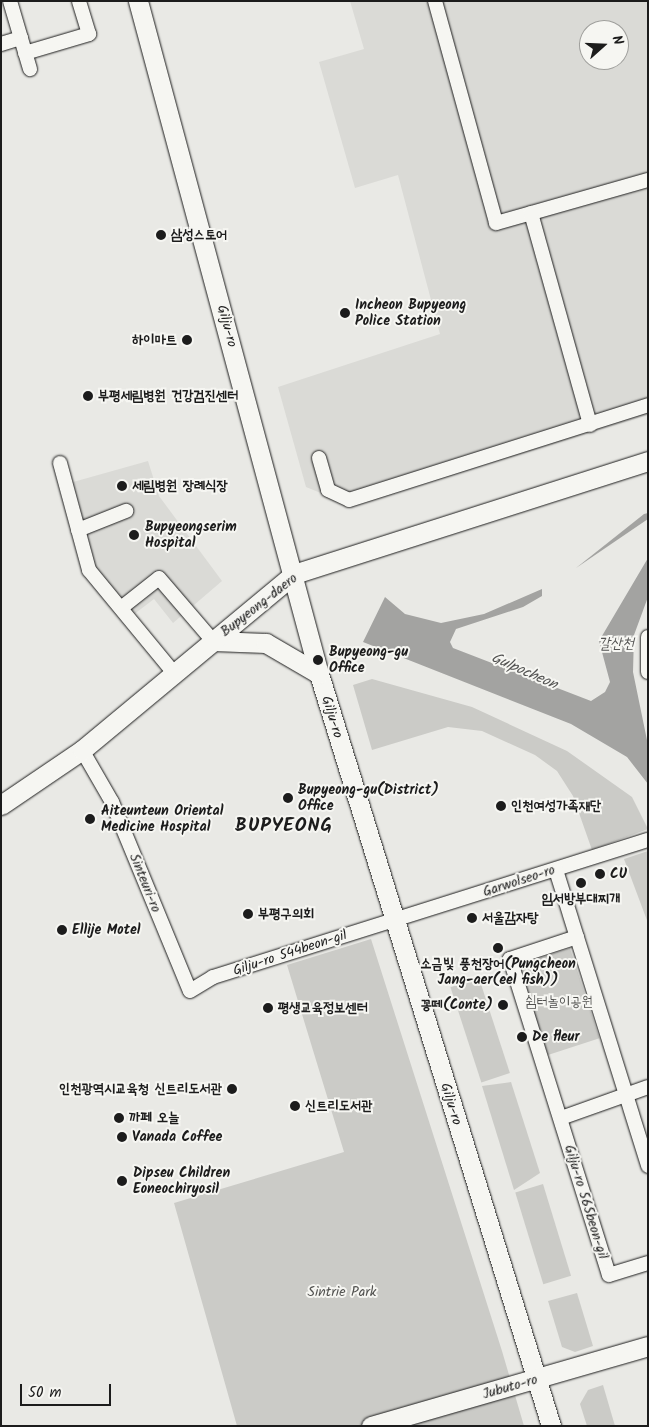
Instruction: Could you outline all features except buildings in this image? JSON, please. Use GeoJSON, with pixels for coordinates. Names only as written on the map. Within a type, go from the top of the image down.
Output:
{"type":"FeatureCollection","features":[{"type":"Feature","properties":{"kind":"main road","name":"Gilju-ro"},"geometry":{"type":"LineString","coordinates":[[138,1],[294,574],[319,674],[551,1426]]}},
{"type":"Feature","properties":{"kind":"main road","name":"Bupyeong-daero"},"geometry":{"type":"LineString","coordinates":[[1,805],[82,750],[294,574],[648,461]]}},
{"type":"Feature","properties":{"kind":"main road"},"geometry":{"type":"LineString","coordinates":[[213,641],[266,643],[319,674]]}},
{"type":"Feature","properties":{"kind":"main road","name":"Jubuto-ro"},"geometry":{"type":"LineString","coordinates":[[371,1426],[538,1380],[648,1346]]}},
{"type":"Feature","properties":{"kind":"street"},"geometry":{"type":"LineString","coordinates":[[25,53],[88,34],[80,1]]}},
{"type":"Feature","properties":{"kind":"street"},"geometry":{"type":"LineString","coordinates":[[436,1],[496,222],[648,180]]}},
{"type":"Feature","properties":{"kind":"street"},"geometry":{"type":"LineString","coordinates":[[8,6],[21,38],[30,69]]}},
{"type":"Feature","properties":{"kind":"street"},"geometry":{"type":"LineString","coordinates":[[1,44],[21,38]]}},
{"type":"Feature","properties":{"kind":"street"},"geometry":{"type":"LineString","coordinates":[[531,213],[590,425]]}},
{"type":"Feature","properties":{"kind":"street"},"geometry":{"type":"LineString","coordinates":[[319,458],[328,490],[349,500],[648,405]]}},
{"type":"Feature","properties":{"kind":"street"},"geometry":{"type":"LineString","coordinates":[[60,463],[89,570],[174,673]]}},
{"type":"Feature","properties":{"kind":"street"},"geometry":{"type":"LineString","coordinates":[[78,530],[126,511]]}},
{"type":"Feature","properties":{"kind":"street"},"geometry":{"type":"LineString","coordinates":[[121,608],[159,578],[213,641]]}},
{"type":"Feature","properties":{"kind":"street"},"geometry":{"type":"LineString","coordinates":[[648,637],[648,672]]}},
{"type":"Feature","properties":{"kind":"street","name":"Sinteuri-ro"},"geometry":{"type":"LineString","coordinates":[[82,750],[112,802],[190,991]]}},
{"type":"Feature","properties":{"kind":"street","name":"Garwolseo-ro"},"geometry":{"type":"LineString","coordinates":[[394,921],[646,841]]}},
{"type":"Feature","properties":{"kind":"street"},"geometry":{"type":"LineString","coordinates":[[556,870],[648,1166]]}},
{"type":"Feature","properties":{"kind":"street","name":"Gilju-ro 544beon-gil"},"geometry":{"type":"LineString","coordinates":[[190,991],[213,977],[394,921]]}},
{"type":"Feature","properties":{"kind":"street"},"geometry":{"type":"LineString","coordinates":[[577,937],[510,959],[561,1118],[648,1087]]}},
{"type":"Feature","properties":{"kind":"street","name":"Gilju-ro 565beon-gil"},"geometry":{"type":"LineString","coordinates":[[561,1118],[609,1275],[648,1263]]}},
{"type":"Feature","properties":{"kind":"shaded area"},"geometry":{"type":"Polygon","coordinates":[[[350,1],[648,1],[648,415],[353,506],[306,487],[278,387],[440,334],[398,175],[355,188],[319,62],[364,49],[350,1]]]}},
{"type":"Feature","properties":{"kind":"shaded area","name":"Bupyeongserim Hospital"},"geometry":{"type":"Polygon","coordinates":[[[148,461],[159,496],[222,581],[173,623],[154,599],[133,615],[89,563],[66,484],[148,461]]]}},
{"type":"Feature","properties":{"kind":"green space"},"geometry":{"type":"Polygon","coordinates":[[[372,679],[472,707],[567,751],[632,797],[648,829],[592,850],[573,796],[557,771],[535,755],[482,731],[448,727],[372,750],[353,685],[372,679]]]}},
{"type":"Feature","properties":{"kind":"green space"},"geometry":{"type":"Polygon","coordinates":[[[648,851],[648,923],[624,859],[648,851]]]}},
{"type":"Feature","properties":{"kind":"green space","name":"Sintrie Park"},"geometry":{"type":"Polygon","coordinates":[[[371,939],[524,1426],[237,1426],[174,1203],[344,1152],[287,965],[371,939]]]}},
{"type":"Feature","properties":{"kind":"green space","name":"쉼터놀이공원"},"geometry":{"type":"Polygon","coordinates":[[[570,948],[599,1038],[548,1055],[519,965],[570,948]]]}},
{"type":"Feature","properties":{"kind":"green space"},"geometry":{"type":"Polygon","coordinates":[[[479,978],[510,1073],[481,1082],[450,987],[479,978]]]}},
{"type":"Feature","properties":{"kind":"green space"},"geometry":{"type":"Polygon","coordinates":[[[511,1082],[540,1173],[514,1190],[482,1086],[511,1082]]]}},
{"type":"Feature","properties":{"kind":"green space"},"geometry":{"type":"Polygon","coordinates":[[[543,1184],[571,1276],[543,1284],[515,1192],[543,1184]]]}},
{"type":"Feature","properties":{"kind":"green space"},"geometry":{"type":"Polygon","coordinates":[[[577,1293],[593,1346],[575,1352],[562,1347],[548,1301],[577,1293]]]}},
{"type":"Feature","properties":{"kind":"green space"},"geometry":{"type":"Polygon","coordinates":[[[603,1385],[615,1426],[587,1426],[580,1404],[588,1390],[603,1385]]]}},
{"type":"Feature","properties":{"kind":"water"},"geometry":{"type":"Polygon","coordinates":[[[648,513],[648,519],[576,568],[644,514],[648,513]]]}},
{"type":"Feature","properties":{"kind":"water","name":"갈산천"},"geometry":{"type":"Polygon","coordinates":[[[648,558],[648,597],[634,635],[633,672],[648,745],[648,784],[627,757],[571,724],[363,642],[385,597],[405,614],[441,623],[484,614],[542,589],[542,596],[523,607],[456,629],[450,642],[453,648],[591,701],[605,692],[610,682],[599,641],[648,558]]]}},
{"type":"Feature","properties":{"kind":"place","name":"삼성스토어"},"geometry":{"type":"Point","coordinates":[161,235]}},
{"type":"Feature","properties":{"kind":"place","name":"Incheon Bupyeong Police Station"},"geometry":{"type":"Point","coordinates":[345,313]}},
{"type":"Feature","properties":{"kind":"place","name":"하이마트"},"geometry":{"type":"Point","coordinates":[187,340]}},
{"type":"Feature","properties":{"kind":"place","name":"부평세림병원 건강검진센터"},"geometry":{"type":"Point","coordinates":[88,396]}},
{"type":"Feature","properties":{"kind":"place","name":"세림병원 장례식장"},"geometry":{"type":"Point","coordinates":[122,486]}},
{"type":"Feature","properties":{"kind":"place","name":"Bupyeongserim Hospital"},"geometry":{"type":"Point","coordinates":[134,535]}},
{"type":"Feature","properties":{"kind":"place","name":"Bupyeong-gu Office"},"geometry":{"type":"Point","coordinates":[318,660]}},
{"type":"Feature","properties":{"kind":"place","name":"Bupyeong-gu(District) Office"},"geometry":{"type":"Point","coordinates":[288,798]}},
{"type":"Feature","properties":{"kind":"place","name":"인천여성가족재단"},"geometry":{"type":"Point","coordinates":[501,806]}},
{"type":"Feature","properties":{"kind":"place","name":"Aiteunteun Oriental Medicine Hospital"},"geometry":{"type":"Point","coordinates":[90,819]}},
{"type":"Feature","properties":{"kind":"place","name":"CU"},"geometry":{"type":"Point","coordinates":[600,874]}},
{"type":"Feature","properties":{"kind":"place","name":"임서방부대찌개"},"geometry":{"type":"Point","coordinates":[581,883]}},
{"type":"Feature","properties":{"kind":"place","name":"부평구의회"},"geometry":{"type":"Point","coordinates":[248,914]}},
{"type":"Feature","properties":{"kind":"place","name":"서울감자탕"},"geometry":{"type":"Point","coordinates":[472,918]}},
{"type":"Feature","properties":{"kind":"place","name":"Ellije Motel"},"geometry":{"type":"Point","coordinates":[62,930]}},
{"type":"Feature","properties":{"kind":"place","name":"소금빛 풍천장어(Pungcheon Jang-aer(eel fish))"},"geometry":{"type":"Point","coordinates":[498,948]}},
{"type":"Feature","properties":{"kind":"place","name":"꽁떼(Conte)"},"geometry":{"type":"Point","coordinates":[503,1005]}},
{"type":"Feature","properties":{"kind":"place","name":"평생교육정보센터"},"geometry":{"type":"Point","coordinates":[268,1008]}},
{"type":"Feature","properties":{"kind":"place","name":"De fleur"},"geometry":{"type":"Point","coordinates":[522,1037]}},
{"type":"Feature","properties":{"kind":"place","name":"인천광역시교육청 신트리도서관"},"geometry":{"type":"Point","coordinates":[232,1089]}},
{"type":"Feature","properties":{"kind":"place","name":"신트리도서관"},"geometry":{"type":"Point","coordinates":[295,1106]}},
{"type":"Feature","properties":{"kind":"place","name":"까페 오늘"},"geometry":{"type":"Point","coordinates":[119,1118]}},
{"type":"Feature","properties":{"kind":"place","name":"Vanada Coffee"},"geometry":{"type":"Point","coordinates":[122,1137]}},
{"type":"Feature","properties":{"kind":"place","name":"Dipseu Children Eoneochiryosil"},"geometry":{"type":"Point","coordinates":[122,1181]}},
{"type":"Feature","properties":{"kind":"district","name":"BUPYEONG"},"geometry":{"type":"Point","coordinates":[284,827]}},
{"type":"Feature","properties":{"kind":"water label","name":"Gulpocheon"},"geometry":{"type":"Point","coordinates":[524,672]}}]}
